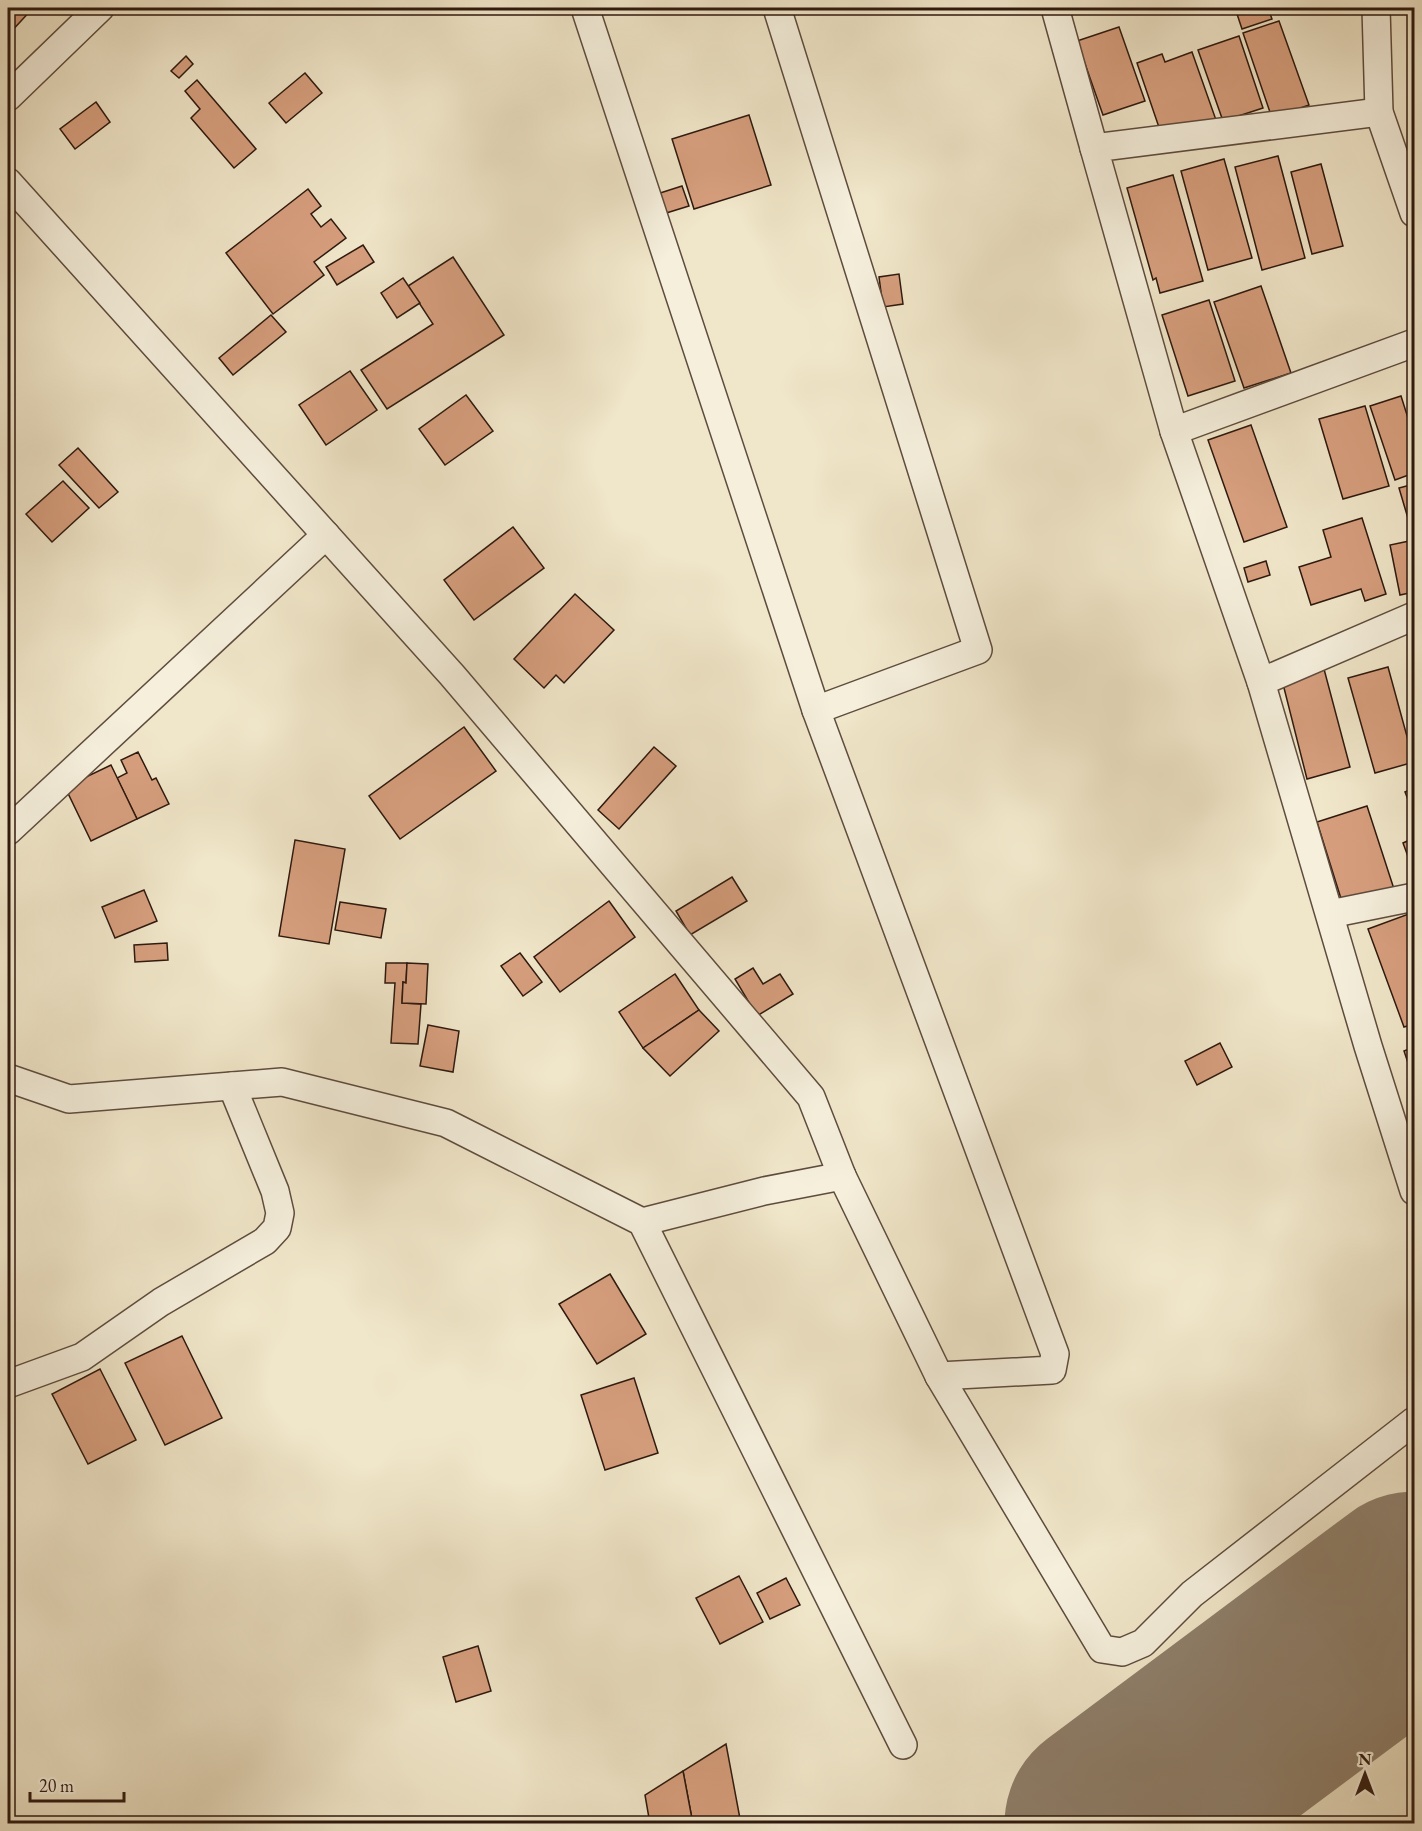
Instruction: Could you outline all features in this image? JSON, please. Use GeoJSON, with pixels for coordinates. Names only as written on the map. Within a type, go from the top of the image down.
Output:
{"type":"FeatureCollection","features":[{"type":"Feature","properties":{"kind":"street"},"geometry":{"type":"LineString","coordinates":[[8,97],[100,8]]}},
{"type":"Feature","properties":{"kind":"street"},"geometry":{"type":"LineString","coordinates":[[585,8],[816,710],[1055,1354],[1052,1370],[939,1376]]}},
{"type":"Feature","properties":{"kind":"street"},"geometry":{"type":"LineString","coordinates":[[777,8],[978,650],[816,710]]}},
{"type":"Feature","properties":{"kind":"street"},"geometry":{"type":"LineString","coordinates":[[1055,8],[1174,431],[1261,682],[1368,1046],[1414,1191]]}},
{"type":"Feature","properties":{"kind":"street"},"geometry":{"type":"LineString","coordinates":[[1376,8],[1379,112],[1414,213]]}},
{"type":"Feature","properties":{"kind":"street"},"geometry":{"type":"LineString","coordinates":[[1094,148],[1379,112]]}},
{"type":"Feature","properties":{"kind":"street"},"geometry":{"type":"LineString","coordinates":[[8,182],[452,675],[811,1097],[842,1176],[939,1376],[1102,1649],[1122,1652],[1143,1643],[1192,1594],[1414,1420]]}},
{"type":"Feature","properties":{"kind":"street"},"geometry":{"type":"LineString","coordinates":[[1174,431],[1414,343]]}},
{"type":"Feature","properties":{"kind":"street"},"geometry":{"type":"LineString","coordinates":[[8,831],[326,535]]}},
{"type":"Feature","properties":{"kind":"street"},"geometry":{"type":"LineString","coordinates":[[1261,682],[1414,616]]}},
{"type":"Feature","properties":{"kind":"street"},"geometry":{"type":"LineString","coordinates":[[1330,914],[1414,897]]}},
{"type":"Feature","properties":{"kind":"street"},"geometry":{"type":"LineString","coordinates":[[8,1078],[69,1099],[282,1082],[446,1123],[642,1222],[903,1745]]}},
{"type":"Feature","properties":{"kind":"street"},"geometry":{"type":"LineString","coordinates":[[8,1384],[81,1357],[161,1302],[265,1241],[277,1228],[280,1213],[275,1191],[232,1086]]}},
{"type":"Feature","properties":{"kind":"street"},"geometry":{"type":"LineString","coordinates":[[642,1222],[764,1191],[842,1176]]}},
{"type":"Feature","properties":{"kind":"building"},"geometry":{"type":"Polygon","coordinates":[[[8,8],[33,8],[8,35],[8,8]]]}},
{"type":"Feature","properties":{"kind":"building"},"geometry":{"type":"Polygon","coordinates":[[[1235,8],[1268,8],[1272,19],[1242,29],[1235,8]]]}},
{"type":"Feature","properties":{"kind":"building"},"geometry":{"type":"Polygon","coordinates":[[[1279,21],[1309,105],[1272,118],[1243,33],[1279,21]]]}},
{"type":"Feature","properties":{"kind":"building"},"geometry":{"type":"Polygon","coordinates":[[[1119,27],[1145,101],[1103,115],[1077,41],[1119,27]]]}},
{"type":"Feature","properties":{"kind":"building"},"geometry":{"type":"Polygon","coordinates":[[[1239,36],[1263,108],[1223,121],[1198,50],[1239,36]]]}},
{"type":"Feature","properties":{"kind":"building"},"geometry":{"type":"Polygon","coordinates":[[[1192,52],[1216,120],[1163,139],[1137,63],[1162,54],[1165,62],[1192,52]]]}},
{"type":"Feature","properties":{"kind":"building"},"geometry":{"type":"Polygon","coordinates":[[[186,56],[193,64],[179,78],[171,71],[186,56]]]}},
{"type":"Feature","properties":{"kind":"building"},"geometry":{"type":"Polygon","coordinates":[[[305,73],[322,93],[286,123],[269,103],[305,73]]]}},
{"type":"Feature","properties":{"kind":"building"},"geometry":{"type":"Polygon","coordinates":[[[197,80],[256,149],[234,168],[191,118],[200,109],[185,91],[197,80]]]}},
{"type":"Feature","properties":{"kind":"building"},"geometry":{"type":"Polygon","coordinates":[[[96,102],[110,122],[75,149],[60,129],[96,102]]]}},
{"type":"Feature","properties":{"kind":"building"},"geometry":{"type":"Polygon","coordinates":[[[749,115],[771,185],[694,209],[672,139],[749,115]]]}},
{"type":"Feature","properties":{"kind":"building"},"geometry":{"type":"Polygon","coordinates":[[[1278,156],[1305,258],[1262,270],[1235,167],[1278,156]]]}},
{"type":"Feature","properties":{"kind":"building"},"geometry":{"type":"Polygon","coordinates":[[[1224,159],[1252,258],[1208,270],[1181,171],[1224,159]]]}},
{"type":"Feature","properties":{"kind":"building"},"geometry":{"type":"Polygon","coordinates":[[[1321,164],[1343,246],[1312,254],[1291,172],[1321,164]]]}},
{"type":"Feature","properties":{"kind":"building"},"geometry":{"type":"Polygon","coordinates":[[[1173,175],[1203,281],[1160,293],[1156,278],[1153,280],[1127,188],[1173,175]]]}},
{"type":"Feature","properties":{"kind":"building"},"geometry":{"type":"Polygon","coordinates":[[[682,186],[689,206],[663,214],[657,194],[682,186]]]}},
{"type":"Feature","properties":{"kind":"building"},"geometry":{"type":"Polygon","coordinates":[[[308,189],[321,206],[311,214],[321,227],[331,219],[346,238],[314,262],[324,275],[273,314],[226,253],[308,189]]]}},
{"type":"Feature","properties":{"kind":"building"},"geometry":{"type":"Polygon","coordinates":[[[363,245],[374,262],[337,285],[326,267],[363,245]]]}},
{"type":"Feature","properties":{"kind":"building"},"geometry":{"type":"Polygon","coordinates":[[[453,257],[504,335],[387,409],[361,370],[433,324],[408,286],[453,257]]]}},
{"type":"Feature","properties":{"kind":"building"},"geometry":{"type":"Polygon","coordinates":[[[899,274],[903,304],[883,307],[879,277],[899,274]]]}},
{"type":"Feature","properties":{"kind":"building"},"geometry":{"type":"Polygon","coordinates":[[[403,278],[420,303],[397,318],[381,293],[403,278]]]}},
{"type":"Feature","properties":{"kind":"building"},"geometry":{"type":"Polygon","coordinates":[[[1261,286],[1291,373],[1244,388],[1214,302],[1261,286]]]}},
{"type":"Feature","properties":{"kind":"building"},"geometry":{"type":"Polygon","coordinates":[[[1209,300],[1235,381],[1188,396],[1162,315],[1209,300]]]}},
{"type":"Feature","properties":{"kind":"building"},"geometry":{"type":"Polygon","coordinates":[[[271,315],[286,332],[233,375],[219,358],[271,315]]]}},
{"type":"Feature","properties":{"kind":"building"},"geometry":{"type":"Polygon","coordinates":[[[350,371],[377,410],[326,445],[299,405],[350,371]]]}},
{"type":"Feature","properties":{"kind":"building"},"geometry":{"type":"Polygon","coordinates":[[[466,395],[493,431],[445,465],[419,429],[466,395]]]}},
{"type":"Feature","properties":{"kind":"building"},"geometry":{"type":"Polygon","coordinates":[[[1401,396],[1414,437],[1414,473],[1395,480],[1370,406],[1401,396]]]}},
{"type":"Feature","properties":{"kind":"building"},"geometry":{"type":"Polygon","coordinates":[[[1365,406],[1389,486],[1343,499],[1319,419],[1365,406]]]}},
{"type":"Feature","properties":{"kind":"building"},"geometry":{"type":"Polygon","coordinates":[[[1251,425],[1287,527],[1244,542],[1208,440],[1251,425]]]}},
{"type":"Feature","properties":{"kind":"building"},"geometry":{"type":"Polygon","coordinates":[[[78,448],[118,492],[99,508],[59,465],[78,448]]]}},
{"type":"Feature","properties":{"kind":"building"},"geometry":{"type":"Polygon","coordinates":[[[63,481],[89,508],[52,542],[26,514],[63,481]]]}},
{"type":"Feature","properties":{"kind":"building"},"geometry":{"type":"Polygon","coordinates":[[[1414,484],[1414,532],[1412,532],[1399,488],[1414,484]]]}},
{"type":"Feature","properties":{"kind":"building"},"geometry":{"type":"Polygon","coordinates":[[[1362,518],[1386,594],[1365,601],[1361,589],[1311,605],[1299,567],[1331,557],[1323,530],[1362,518]]]}},
{"type":"Feature","properties":{"kind":"building"},"geometry":{"type":"Polygon","coordinates":[[[513,527],[544,568],[474,620],[444,580],[513,527]]]}},
{"type":"Feature","properties":{"kind":"building"},"geometry":{"type":"Polygon","coordinates":[[[1414,540],[1414,592],[1400,595],[1390,545],[1414,540]]]}},
{"type":"Feature","properties":{"kind":"building"},"geometry":{"type":"Polygon","coordinates":[[[1266,561],[1270,575],[1248,582],[1244,568],[1266,561]]]}},
{"type":"Feature","properties":{"kind":"building"},"geometry":{"type":"Polygon","coordinates":[[[575,594],[614,630],[564,683],[556,675],[544,688],[514,659],[575,594]]]}},
{"type":"Feature","properties":{"kind":"building"},"geometry":{"type":"Polygon","coordinates":[[[1388,667],[1414,762],[1375,773],[1348,678],[1388,667]]]}},
{"type":"Feature","properties":{"kind":"building"},"geometry":{"type":"Polygon","coordinates":[[[1324,669],[1350,767],[1307,779],[1282,680],[1324,669]]]}},
{"type":"Feature","properties":{"kind":"building"},"geometry":{"type":"Polygon","coordinates":[[[464,727],[496,771],[400,839],[369,796],[464,727]]]}},
{"type":"Feature","properties":{"kind":"building"},"geometry":{"type":"Polygon","coordinates":[[[654,747],[676,766],[619,829],[598,810],[654,747]]]}},
{"type":"Feature","properties":{"kind":"building"},"geometry":{"type":"Polygon","coordinates":[[[138,752],[152,780],[156,778],[169,804],[137,819],[117,778],[127,773],[121,760],[138,752]]]}},
{"type":"Feature","properties":{"kind":"building"},"geometry":{"type":"Polygon","coordinates":[[[111,765],[137,819],[91,841],[65,787],[111,765]]]}},
{"type":"Feature","properties":{"kind":"building"},"geometry":{"type":"Polygon","coordinates":[[[1414,788],[1414,815],[1405,792],[1414,788]]]}},
{"type":"Feature","properties":{"kind":"building"},"geometry":{"type":"Polygon","coordinates":[[[1367,806],[1394,889],[1343,905],[1317,822],[1367,806]]]}},
{"type":"Feature","properties":{"kind":"building"},"geometry":{"type":"Polygon","coordinates":[[[1414,838],[1414,873],[1403,843],[1414,838]]]}},
{"type":"Feature","properties":{"kind":"building"},"geometry":{"type":"Polygon","coordinates":[[[295,840],[345,849],[329,944],[279,936],[295,840]]]}},
{"type":"Feature","properties":{"kind":"building"},"geometry":{"type":"Polygon","coordinates":[[[732,877],[747,901],[690,935],[676,911],[732,877]]]}},
{"type":"Feature","properties":{"kind":"building"},"geometry":{"type":"Polygon","coordinates":[[[144,890],[157,921],[115,938],[102,907],[144,890]]]}},
{"type":"Feature","properties":{"kind":"building"},"geometry":{"type":"Polygon","coordinates":[[[609,901],[635,937],[560,992],[534,957],[609,901]]]}},
{"type":"Feature","properties":{"kind":"building"},"geometry":{"type":"Polygon","coordinates":[[[340,902],[386,909],[381,938],[335,930],[340,902]]]}},
{"type":"Feature","properties":{"kind":"building"},"geometry":{"type":"Polygon","coordinates":[[[1414,912],[1414,1024],[1404,1027],[1368,929],[1414,912]]]}},
{"type":"Feature","properties":{"kind":"building"},"geometry":{"type":"Polygon","coordinates":[[[167,943],[168,960],[135,962],[134,945],[167,943]]]}},
{"type":"Feature","properties":{"kind":"building"},"geometry":{"type":"Polygon","coordinates":[[[520,953],[542,982],[523,996],[501,966],[520,953]]]}},
{"type":"Feature","properties":{"kind":"building"},"geometry":{"type":"Polygon","coordinates":[[[386,963],[407,963],[402,1003],[421,1004],[418,1044],[391,1043],[395,983],[385,983],[386,963]]]}},
{"type":"Feature","properties":{"kind":"building"},"geometry":{"type":"Polygon","coordinates":[[[407,963],[428,964],[426,1004],[402,1003],[407,963]]]}},
{"type":"Feature","properties":{"kind":"building"},"geometry":{"type":"Polygon","coordinates":[[[753,968],[763,984],[780,974],[793,994],[757,1016],[735,979],[753,968]]]}},
{"type":"Feature","properties":{"kind":"building"},"geometry":{"type":"Polygon","coordinates":[[[675,974],[699,1010],[643,1048],[619,1012],[675,974]]]}},
{"type":"Feature","properties":{"kind":"building"},"geometry":{"type":"Polygon","coordinates":[[[699,1010],[719,1031],[670,1076],[643,1048],[699,1010]]]}},
{"type":"Feature","properties":{"kind":"building"},"geometry":{"type":"Polygon","coordinates":[[[428,1025],[459,1031],[453,1072],[420,1066],[428,1025]]]}},
{"type":"Feature","properties":{"kind":"building"},"geometry":{"type":"Polygon","coordinates":[[[1220,1043],[1232,1067],[1197,1085],[1185,1061],[1220,1043]]]}},
{"type":"Feature","properties":{"kind":"building"},"geometry":{"type":"Polygon","coordinates":[[[1414,1047],[1414,1081],[1404,1051],[1414,1047]]]}},
{"type":"Feature","properties":{"kind":"building"},"geometry":{"type":"Polygon","coordinates":[[[610,1274],[646,1334],[597,1364],[559,1304],[610,1274]]]}},
{"type":"Feature","properties":{"kind":"building"},"geometry":{"type":"Polygon","coordinates":[[[182,1336],[222,1418],[165,1445],[125,1363],[182,1336]]]}},
{"type":"Feature","properties":{"kind":"building"},"geometry":{"type":"Polygon","coordinates":[[[100,1369],[136,1440],[88,1464],[52,1394],[100,1369]]]}},
{"type":"Feature","properties":{"kind":"building"},"geometry":{"type":"Polygon","coordinates":[[[634,1378],[658,1453],[605,1470],[581,1395],[634,1378]]]}},
{"type":"Feature","properties":{"kind":"building"},"geometry":{"type":"Polygon","coordinates":[[[739,1576],[763,1622],[720,1644],[696,1598],[739,1576]]]}},
{"type":"Feature","properties":{"kind":"building"},"geometry":{"type":"Polygon","coordinates":[[[786,1578],[800,1605],[770,1619],[757,1593],[786,1578]]]}},
{"type":"Feature","properties":{"kind":"building"},"geometry":{"type":"Polygon","coordinates":[[[478,1646],[491,1691],[456,1702],[443,1657],[478,1646]]]}},
{"type":"Feature","properties":{"kind":"building"},"geometry":{"type":"Polygon","coordinates":[[[726,1744],[741,1824],[693,1824],[683,1771],[726,1744]]]}},
{"type":"Feature","properties":{"kind":"building"},"geometry":{"type":"Polygon","coordinates":[[[683,1771],[693,1824],[650,1824],[645,1795],[683,1771]]]}},
{"type":"Feature","properties":{"kind":"runway"},"geometry":{"type":"LineString","coordinates":[[1111,1824],[1414,1598]]}}]}
